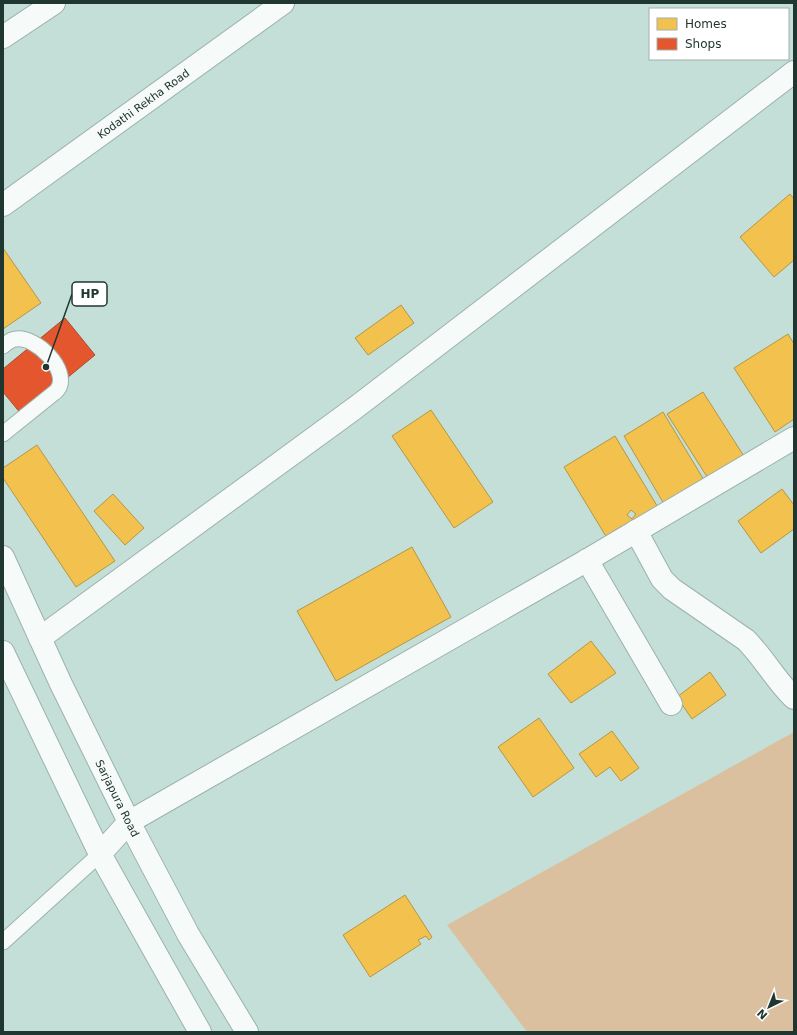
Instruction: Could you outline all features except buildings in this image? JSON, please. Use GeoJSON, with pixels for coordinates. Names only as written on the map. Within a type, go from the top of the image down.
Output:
{"type":"FeatureCollection","features":[{"type":"Feature","properties":{"kind":"street"},"geometry":{"type":"LineString","coordinates":[[3,37],[54,3]]}},
{"type":"Feature","properties":{"kind":"street","name":"Kodathi Rekha Road"},"geometry":{"type":"LineString","coordinates":[[3,205],[283,3]]}},
{"type":"Feature","properties":{"kind":"street"},"geometry":{"type":"LineString","coordinates":[[40,638],[355,408],[794,72]]}},
{"type":"Feature","properties":{"kind":"street"},"geometry":{"type":"LineString","coordinates":[[100,854],[129,822],[587,560],[794,438]]}},
{"type":"Feature","properties":{"kind":"street"},"geometry":{"type":"LineString","coordinates":[[636,531],[662,579],[672,589],[746,640],[756,650],[786,691],[794,698]]}},
{"type":"Feature","properties":{"kind":"street","name":"Sarjapura Road"},"geometry":{"type":"LineString","coordinates":[[3,557],[61,684],[129,822],[188,934],[247,1032]]}},
{"type":"Feature","properties":{"kind":"street"},"geometry":{"type":"LineString","coordinates":[[587,560],[671,704]]}},
{"type":"Feature","properties":{"kind":"street"},"geometry":{"type":"LineString","coordinates":[[3,652],[100,854],[200,1032]]}},
{"type":"Feature","properties":{"kind":"lane"},"geometry":{"type":"LineString","coordinates":[[3,346],[17,338],[30,340],[37,344],[57,366],[60,380],[59,388],[54,393],[3,434]]}},
{"type":"Feature","properties":{"kind":"lane"},"geometry":{"type":"LineString","coordinates":[[3,942],[100,854]]}},
{"type":"Feature","properties":{"kind":"shaded area"},"geometry":{"type":"Polygon","coordinates":[[[794,732],[794,1032],[527,1032],[447,925],[794,732]]]}},
{"type":"Feature","properties":{"kind":"place","name":"HP"},"geometry":{"type":"Point","coordinates":[46,367]}}]}
